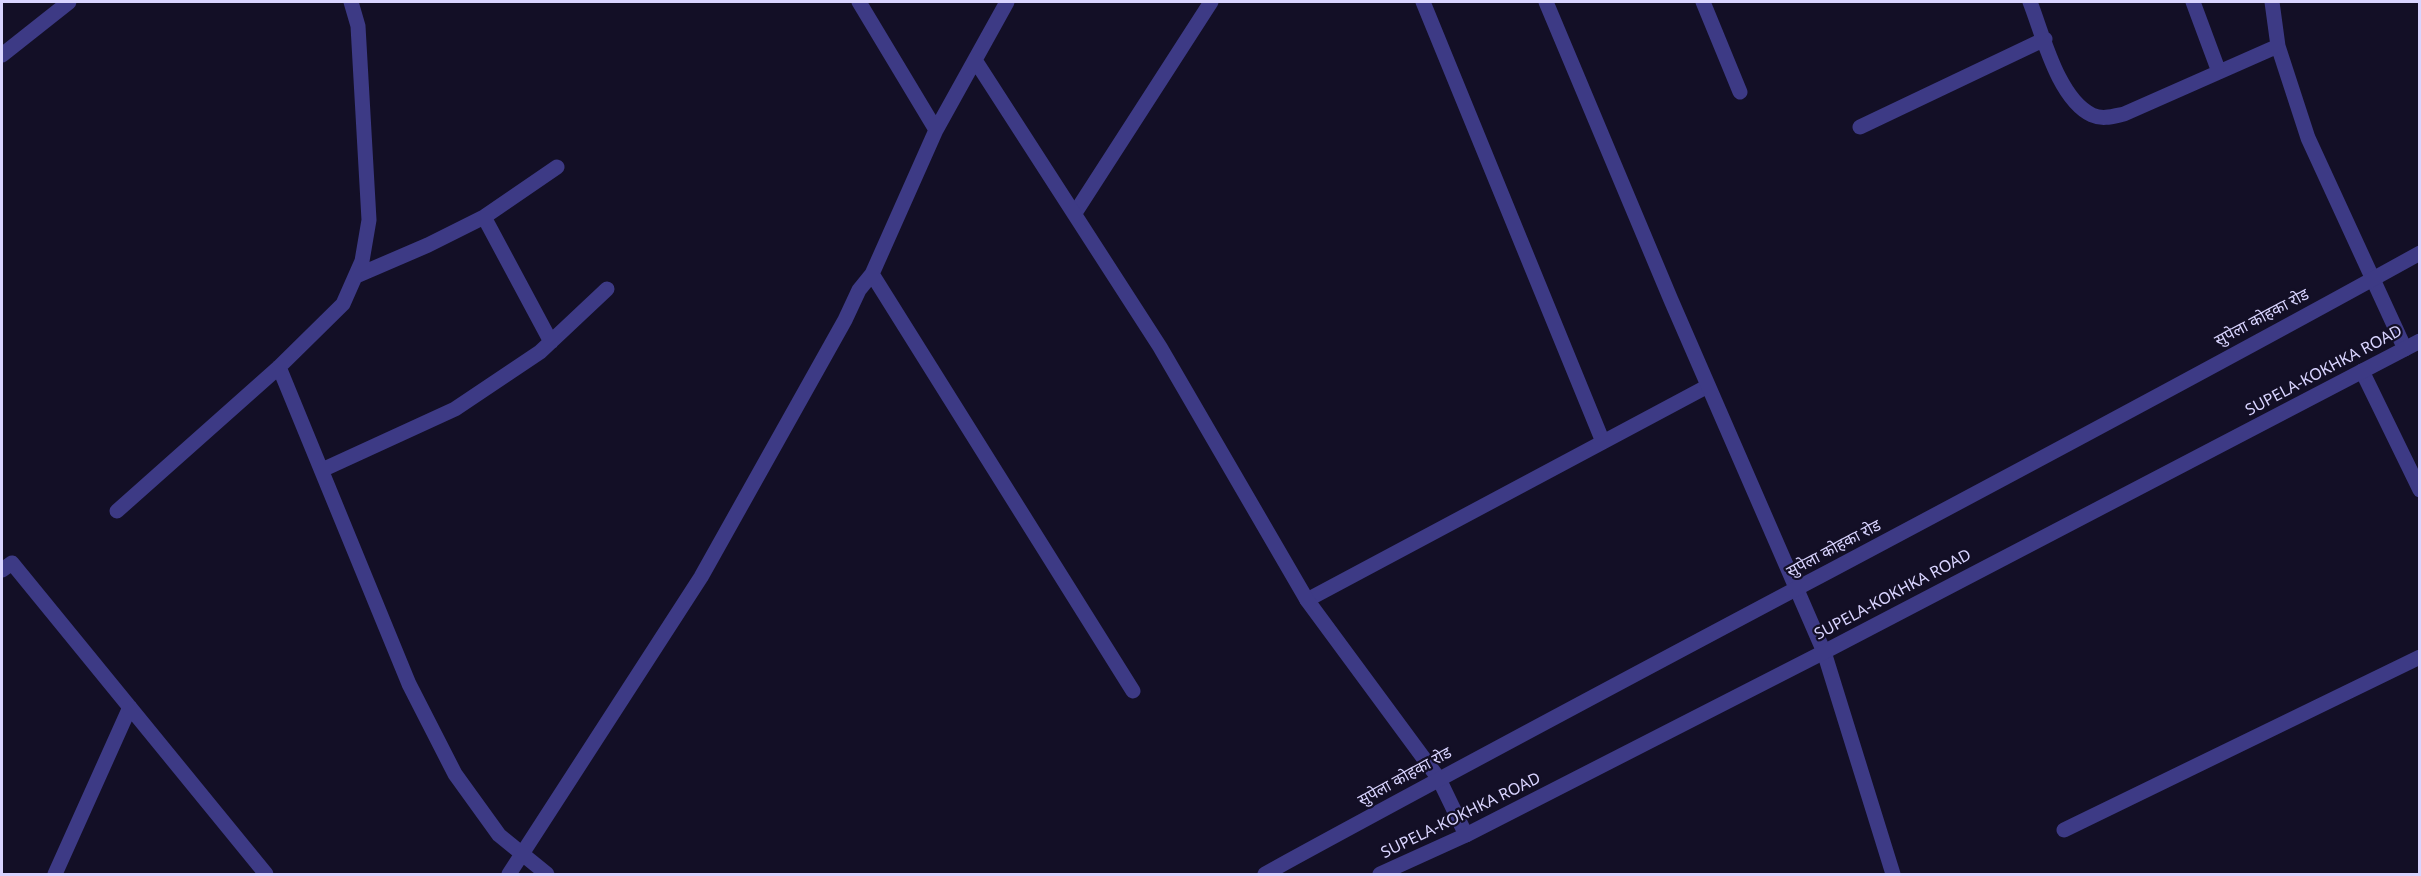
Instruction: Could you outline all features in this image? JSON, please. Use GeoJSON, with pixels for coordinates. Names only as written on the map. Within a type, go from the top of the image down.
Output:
{"type":"FeatureCollection","features":[{"type":"Feature","properties":{"kind":"street"},"geometry":{"type":"LineString","coordinates":[[2,55],[69,2]]}},
{"type":"Feature","properties":{"kind":"street"},"geometry":{"type":"LineString","coordinates":[[117,511],[279,367],[343,304],[356,276],[362,261],[369,220],[358,26],[351,2]]}},
{"type":"Feature","properties":{"kind":"street"},"geometry":{"type":"LineString","coordinates":[[859,2],[936,130]]}},
{"type":"Feature","properties":{"kind":"street"},"geometry":{"type":"LineString","coordinates":[[509,874],[701,577],[845,320],[859,290],[872,274],[936,130],[1007,2]]}},
{"type":"Feature","properties":{"kind":"street"},"geometry":{"type":"LineString","coordinates":[[1075,213],[1211,2]]}},
{"type":"Feature","properties":{"kind":"street"},"geometry":{"type":"LineString","coordinates":[[1423,2],[1603,442]]}},
{"type":"Feature","properties":{"kind":"street"},"geometry":{"type":"LineString","coordinates":[[1546,2],[1708,386],[1824,652],[1893,874]]}},
{"type":"Feature","properties":{"kind":"street"},"geometry":{"type":"LineString","coordinates":[[1703,2],[1740,92]]}},
{"type":"Feature","properties":{"kind":"street"},"geometry":{"type":"LineString","coordinates":[[2030,2],[2068,95],[2093,115],[2107,118],[2124,114],[2278,46]]}},
{"type":"Feature","properties":{"kind":"street"},"geometry":{"type":"LineString","coordinates":[[2193,2],[2219,72]]}},
{"type":"Feature","properties":{"kind":"street"},"geometry":{"type":"LineString","coordinates":[[2272,2],[2278,46],[2308,138],[2405,349]]}},
{"type":"Feature","properties":{"kind":"street"},"geometry":{"type":"LineString","coordinates":[[1860,127],[2044,39]]}},
{"type":"Feature","properties":{"kind":"street"},"geometry":{"type":"LineString","coordinates":[[975,60],[1160,348],[1307,600],[1440,779],[1467,835]]}},
{"type":"Feature","properties":{"kind":"street"},"geometry":{"type":"LineString","coordinates":[[356,276],[428,245],[484,217],[557,167]]}},
{"type":"Feature","properties":{"kind":"street"},"geometry":{"type":"LineString","coordinates":[[484,217],[551,342]]}},
{"type":"Feature","properties":{"kind":"street","name":"सुपेला कोहका रोड"},"geometry":{"type":"LineString","coordinates":[[1265,874],[2420,253]]}},
{"type":"Feature","properties":{"kind":"street"},"geometry":{"type":"LineString","coordinates":[[872,274],[1132,691]]}},
{"type":"Feature","properties":{"kind":"street"},"geometry":{"type":"LineString","coordinates":[[322,470],[455,409],[540,352],[607,289]]}},
{"type":"Feature","properties":{"kind":"street","name":"SUPELA-KOKHKA ROAD"},"geometry":{"type":"LineString","coordinates":[[1380,874],[1467,835],[1824,652],[2420,341]]}},
{"type":"Feature","properties":{"kind":"street"},"geometry":{"type":"LineString","coordinates":[[279,367],[409,684],[455,774],[499,836],[548,874]]}},
{"type":"Feature","properties":{"kind":"street"},"geometry":{"type":"LineString","coordinates":[[2362,371],[2420,490]]}},
{"type":"Feature","properties":{"kind":"street"},"geometry":{"type":"LineString","coordinates":[[1307,600],[1708,386]]}},
{"type":"Feature","properties":{"kind":"street"},"geometry":{"type":"LineString","coordinates":[[2,570],[12,563],[266,874]]}},
{"type":"Feature","properties":{"kind":"street"},"geometry":{"type":"LineString","coordinates":[[2064,830],[2420,657]]}},
{"type":"Feature","properties":{"kind":"street"},"geometry":{"type":"LineString","coordinates":[[55,874],[130,707]]}}]}
